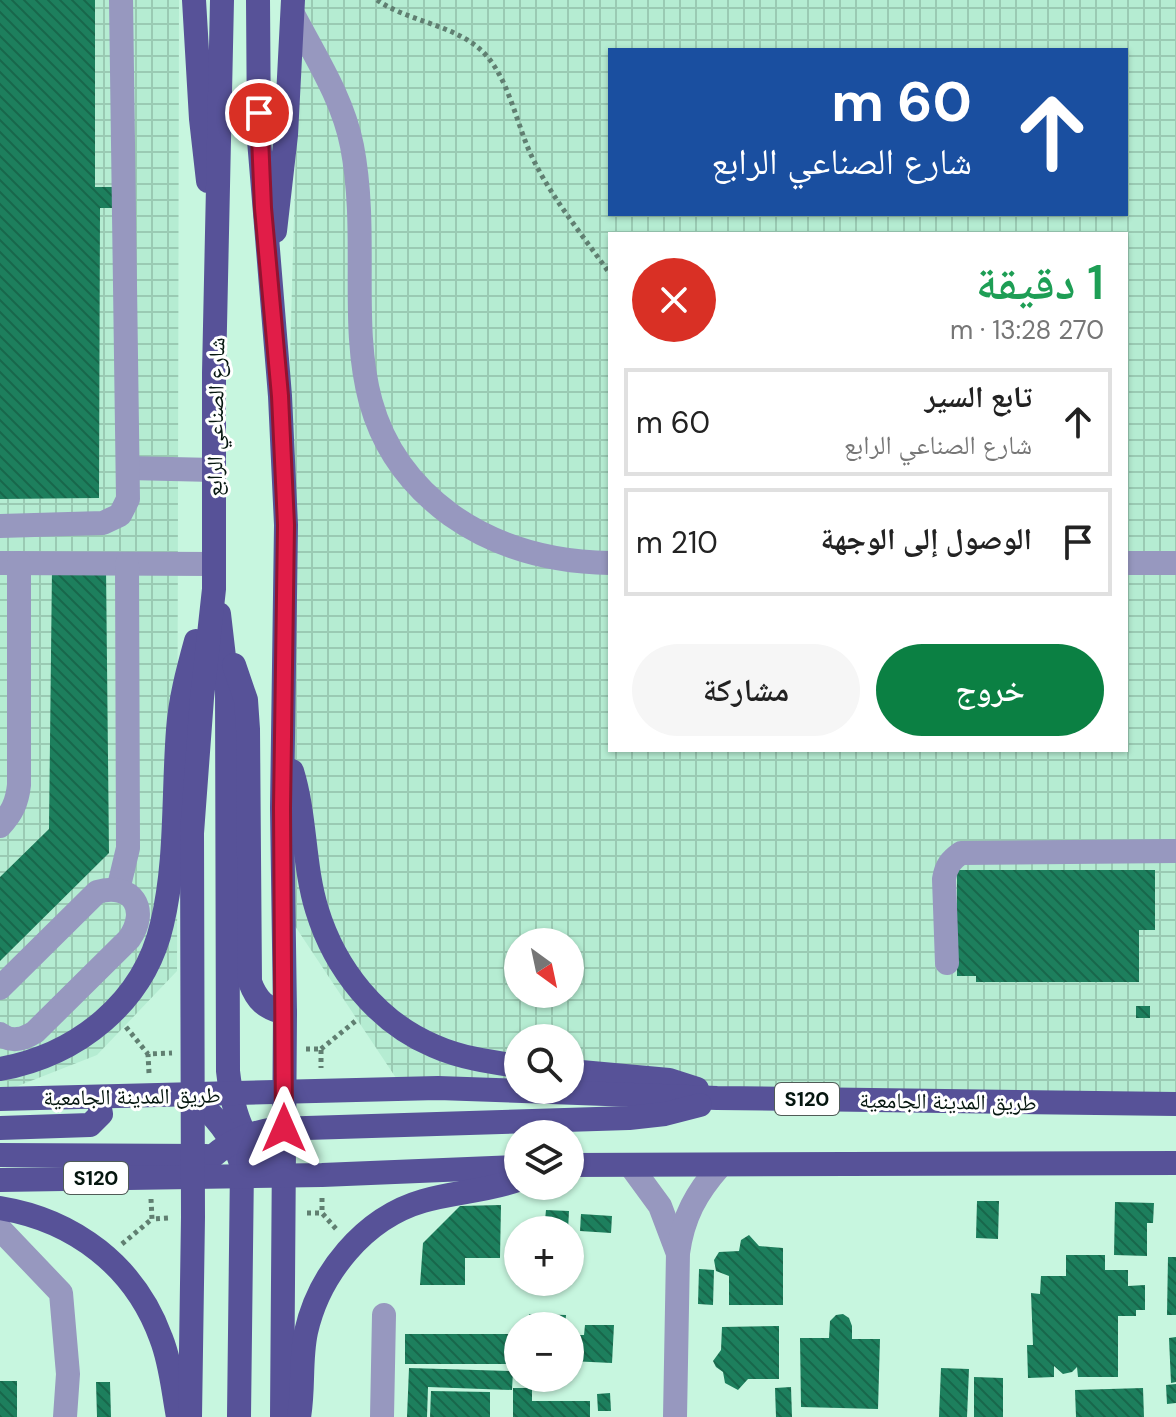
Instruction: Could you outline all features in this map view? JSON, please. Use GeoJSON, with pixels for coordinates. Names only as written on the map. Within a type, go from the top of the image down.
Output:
{"type":"FeatureCollection","features":[{"type":"Feature","properties":{"kind":"main road"},"geometry":{"type":"LineString","coordinates":[[194,0],[201,119],[218,247]]}},
{"type":"Feature","properties":{"kind":"main road","name":"شارع الصناعي الرابع"},"geometry":{"type":"LineString","coordinates":[[190,1417],[199,1163],[191,1095],[192,833],[214,589],[222,0]]}},
{"type":"Feature","properties":{"kind":"main road"},"geometry":{"type":"LineString","coordinates":[[239,1417],[243,1176],[252,1139],[284,1092],[286,525],[280,396],[259,140],[258,0]]}},
{"type":"Feature","properties":{"kind":"main road"},"geometry":{"type":"LineString","coordinates":[[269,273],[286,135],[293,7]]}},
{"type":"Feature","properties":{"kind":"main road"},"geometry":{"type":"LineString","coordinates":[[214,589],[227,683],[228,1071],[231,1094],[252,1139],[271,1167],[284,1175]]}},
{"type":"Feature","properties":{"kind":"main road"},"geometry":{"type":"LineString","coordinates":[[0,1069],[30,1064],[67,1048],[113,1012],[128,996],[149,963],[162,925],[169,886],[178,726],[197,635],[214,589]]}},
{"type":"Feature","properties":{"kind":"main road"},"geometry":{"type":"LineString","coordinates":[[224,645],[237,671],[246,700],[250,982],[256,998],[268,1009],[285,1013]]}},
{"type":"Feature","properties":{"kind":"main road"},"geometry":{"type":"LineString","coordinates":[[283,742],[304,822],[316,909],[333,952],[360,991],[393,1022],[433,1046],[478,1060],[504,1064]]}},
{"type":"Feature","properties":{"kind":"main road"},"geometry":{"type":"LineString","coordinates":[[584,1072],[669,1080],[717,1098]]}},
{"type":"Feature","properties":{"kind":"main road","name":"طريق المدينة الجامعية"},"geometry":{"type":"LineString","coordinates":[[0,1099],[438,1088],[717,1098],[1176,1104]]}},
{"type":"Feature","properties":{"kind":"main road"},"geometry":{"type":"LineString","coordinates":[[191,1095],[206,1109],[252,1139],[284,1175],[282,1417]]}},
{"type":"Feature","properties":{"kind":"main road"},"geometry":{"type":"LineString","coordinates":[[0,1128],[90,1125],[101,1114],[102,1105],[98,1097]]}},
{"type":"Feature","properties":{"kind":"main road"},"geometry":{"type":"LineString","coordinates":[[0,1155],[199,1163],[252,1139],[629,1118],[693,1108],[717,1098]]}},
{"type":"Feature","properties":{"kind":"main road","name":"S120"},"geometry":{"type":"LineString","coordinates":[[0,1180],[199,1163],[243,1176],[504,1167]]}},
{"type":"Feature","properties":{"kind":"main road"},"geometry":{"type":"LineString","coordinates":[[584,1165],[1176,1163]]}},
{"type":"Feature","properties":{"kind":"main road"},"geometry":{"type":"LineString","coordinates":[[299,1417],[306,1333],[316,1299],[333,1268],[351,1247],[386,1218],[419,1202],[504,1183]]}},
{"type":"Feature","properties":{"kind":"main road"},"geometry":{"type":"LineString","coordinates":[[0,1208],[24,1212],[55,1223],[107,1255],[131,1282],[149,1310],[162,1339],[178,1417]]}},
{"type":"Feature","properties":{"kind":"street"},"geometry":{"type":"LineString","coordinates":[[0,526],[112,521],[125,508],[128,499],[121,0]]}},
{"type":"Feature","properties":{"kind":"street"},"geometry":{"type":"LineString","coordinates":[[293,7],[343,111],[352,143],[357,177],[362,366],[370,403],[383,439],[403,471],[430,499],[461,522],[495,541],[531,554],[569,562],[608,563]]}},
{"type":"Feature","properties":{"kind":"street"},"geometry":{"type":"LineString","coordinates":[[128,468],[214,470]]}},
{"type":"Feature","properties":{"kind":"street"},"geometry":{"type":"LineString","coordinates":[[0,826],[13,812],[19,785],[10,563],[214,564]]}},
{"type":"Feature","properties":{"kind":"street"},"geometry":{"type":"LineString","coordinates":[[1128,563],[1176,563]]}},
{"type":"Feature","properties":{"kind":"street"},"geometry":{"type":"LineString","coordinates":[[118,890],[128,848],[127,564]]}},
{"type":"Feature","properties":{"kind":"street"},"geometry":{"type":"LineString","coordinates":[[947,963],[944,879],[946,868],[961,853],[1176,851]]}},
{"type":"Feature","properties":{"kind":"street"},"geometry":{"type":"LineString","coordinates":[[0,988],[97,892],[110,888],[134,900],[139,913],[138,927],[129,939],[35,1032],[15,1040],[0,1034]]}},
{"type":"Feature","properties":{"kind":"street"},"geometry":{"type":"LineString","coordinates":[[630,1165],[660,1206],[678,1253]]}},
{"type":"Feature","properties":{"kind":"street"},"geometry":{"type":"LineString","coordinates":[[675,1417],[681,1229],[690,1205],[720,1166]]}},
{"type":"Feature","properties":{"kind":"street"},"geometry":{"type":"LineString","coordinates":[[0,1229],[61,1293],[68,1374],[65,1417]]}},
{"type":"Feature","properties":{"kind":"street"},"geometry":{"type":"LineString","coordinates":[[382,1417],[384,1315]]}},
{"type":"Feature","properties":{"kind":"path"},"geometry":{"type":"LineString","coordinates":[[377,0],[391,9],[466,39],[493,62],[535,163],[608,271]]}},
{"type":"Feature","properties":{"kind":"path"},"geometry":{"type":"LineString","coordinates":[[321,1049],[375,1005]]}},
{"type":"Feature","properties":{"kind":"path"},"geometry":{"type":"LineString","coordinates":[[113,1012],[148,1054]]}},
{"type":"Feature","properties":{"kind":"path"},"geometry":{"type":"LineString","coordinates":[[107,1255],[152,1219]]}},
{"type":"Feature","properties":{"kind":"shaded area"},"geometry":{"type":"Polygon","coordinates":[[[0,0],[179,0],[177,971],[97,1055],[0,1093],[0,0]]]}},
{"type":"Feature","properties":{"kind":"shaded area"},"geometry":{"type":"Polygon","coordinates":[[[300,0],[1176,0],[1176,1095],[584,1096],[584,1024],[504,1024],[504,1096],[408,1096],[275,896],[300,0]]]}},
{"type":"Feature","properties":{"kind":"building"},"geometry":{"type":"Polygon","coordinates":[[[0,0],[95,0],[95,187],[116,187],[116,208],[100,208],[99,498],[0,499],[0,0]]]}},
{"type":"Feature","properties":{"kind":"building"},"geometry":{"type":"Polygon","coordinates":[[[52,568],[106,568],[109,853],[0,961],[0,877],[49,829],[52,568]]]}},
{"type":"Feature","properties":{"kind":"building"},"geometry":{"type":"Polygon","coordinates":[[[957,870],[1155,870],[1155,930],[1139,930],[1139,982],[976,982],[976,976],[957,976],[957,870]]]}},
{"type":"Feature","properties":{"kind":"building"},"geometry":{"type":"Polygon","coordinates":[[[1136,1006],[1150,1006],[1150,1018],[1136,1018],[1136,1006]]]}},
{"type":"Feature","properties":{"kind":"building"},"geometry":{"type":"Polygon","coordinates":[[[977,1201],[999,1201],[998,1239],[976,1238],[977,1201]]]}},
{"type":"Feature","properties":{"kind":"building"},"geometry":{"type":"Polygon","coordinates":[[[1115,1202],[1154,1203],[1153,1223],[1147,1223],[1147,1256],[1114,1255],[1115,1202]]]}},
{"type":"Feature","properties":{"kind":"building"},"geometry":{"type":"Polygon","coordinates":[[[501,1205],[500,1258],[465,1258],[465,1285],[420,1285],[423,1243],[460,1206],[501,1205]]]}},
{"type":"Feature","properties":{"kind":"building"},"geometry":{"type":"Polygon","coordinates":[[[546,1210],[569,1211],[569,1216],[545,1216],[546,1210]]]}},
{"type":"Feature","properties":{"kind":"building"},"geometry":{"type":"Polygon","coordinates":[[[581,1214],[612,1216],[611,1233],[584,1231],[584,1216],[581,1214]]]}},
{"type":"Feature","properties":{"kind":"building"},"geometry":{"type":"Polygon","coordinates":[[[749,1235],[759,1246],[783,1248],[783,1305],[729,1305],[729,1276],[716,1271],[714,1260],[719,1252],[739,1251],[741,1240],[749,1235]]]}},
{"type":"Feature","properties":{"kind":"building"},"geometry":{"type":"Polygon","coordinates":[[[1066,1255],[1105,1255],[1105,1270],[1128,1270],[1128,1286],[1145,1285],[1145,1310],[1136,1310],[1136,1316],[1118,1316],[1118,1377],[1078,1377],[1077,1367],[1063,1374],[1054,1366],[1054,1377],[1028,1378],[1027,1345],[1033,1345],[1031,1293],[1040,1294],[1041,1276],[1066,1276],[1066,1255]]]}},
{"type":"Feature","properties":{"kind":"building"},"geometry":{"type":"Polygon","coordinates":[[[1168,1257],[1176,1257],[1176,1315],[1167,1315],[1168,1257]]]}},
{"type":"Feature","properties":{"kind":"building"},"geometry":{"type":"Polygon","coordinates":[[[699,1269],[714,1270],[713,1305],[698,1304],[699,1269]]]}},
{"type":"Feature","properties":{"kind":"building"},"geometry":{"type":"Polygon","coordinates":[[[843,1314],[852,1326],[852,1339],[880,1339],[878,1409],[801,1407],[800,1338],[829,1338],[830,1321],[836,1315],[843,1314]]]}},
{"type":"Feature","properties":{"kind":"building"},"geometry":{"type":"Polygon","coordinates":[[[585,1325],[614,1325],[612,1363],[584,1362],[585,1325]]]}},
{"type":"Feature","properties":{"kind":"building"},"geometry":{"type":"Polygon","coordinates":[[[779,1326],[779,1379],[748,1379],[738,1390],[725,1383],[723,1372],[713,1361],[721,1350],[722,1327],[779,1326]]]}},
{"type":"Feature","properties":{"kind":"building"},"geometry":{"type":"Polygon","coordinates":[[[405,1334],[504,1334],[504,1364],[405,1364],[405,1334]]]}},
{"type":"Feature","properties":{"kind":"building"},"geometry":{"type":"Polygon","coordinates":[[[1176,1337],[1176,1382],[1171,1383],[1169,1338],[1176,1337]]]}},
{"type":"Feature","properties":{"kind":"building"},"geometry":{"type":"Polygon","coordinates":[[[409,1368],[504,1371],[504,1390],[428,1387],[427,1417],[407,1417],[409,1368]]]}},
{"type":"Feature","properties":{"kind":"building"},"geometry":{"type":"Polygon","coordinates":[[[941,1368],[969,1369],[967,1417],[939,1417],[941,1368]]]}},
{"type":"Feature","properties":{"kind":"building"},"geometry":{"type":"Polygon","coordinates":[[[974,1377],[1003,1378],[1003,1417],[974,1417],[974,1377]]]}},
{"type":"Feature","properties":{"kind":"building"},"geometry":{"type":"Polygon","coordinates":[[[0,1381],[17,1381],[17,1417],[0,1417],[0,1381]]]}},
{"type":"Feature","properties":{"kind":"building"},"geometry":{"type":"Polygon","coordinates":[[[96,1382],[110,1382],[111,1417],[97,1417],[96,1382]]]}},
{"type":"Feature","properties":{"kind":"building"},"geometry":{"type":"Polygon","coordinates":[[[1176,1384],[1176,1403],[1167,1404],[1166,1385],[1176,1384]]]}},
{"type":"Feature","properties":{"kind":"building"},"geometry":{"type":"Polygon","coordinates":[[[791,1387],[792,1417],[776,1417],[775,1388],[791,1387]]]}},
{"type":"Feature","properties":{"kind":"building"},"geometry":{"type":"Polygon","coordinates":[[[1143,1388],[1144,1417],[1076,1417],[1075,1390],[1143,1388]]]}},
{"type":"Feature","properties":{"kind":"building"},"geometry":{"type":"Polygon","coordinates":[[[431,1391],[490,1392],[490,1417],[430,1417],[431,1391]]]}},
{"type":"Feature","properties":{"kind":"building"},"geometry":{"type":"Polygon","coordinates":[[[513,1392],[532,1392],[532,1401],[590,1401],[590,1417],[513,1417],[513,1392]]]}},
{"type":"Feature","properties":{"kind":"building"},"geometry":{"type":"Polygon","coordinates":[[[610,1393],[611,1411],[598,1411],[597,1394],[610,1393]]]}},
{"type":"Feature","properties":{"kind":"route"},"geometry":{"type":"LineString","coordinates":[[259,113],[263,208],[280,396],[286,525],[282,808],[284,1128]]}}]}
